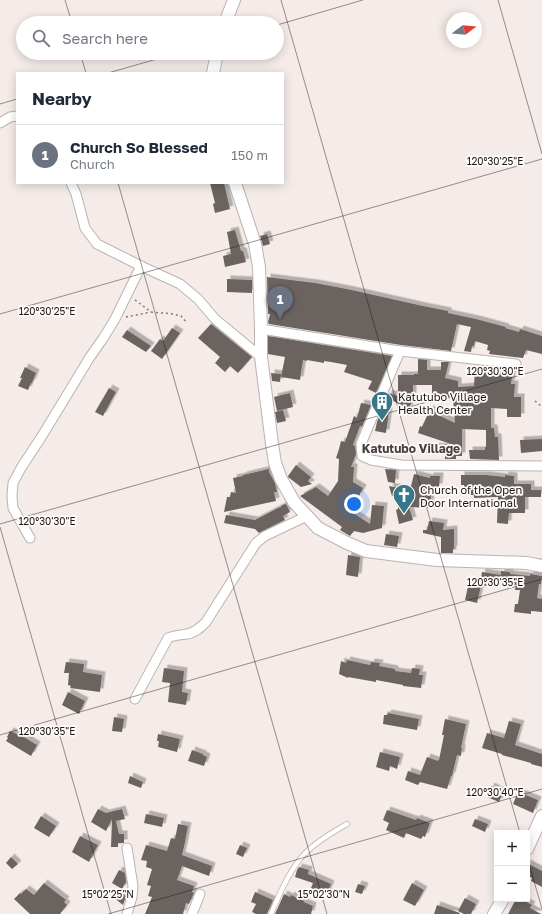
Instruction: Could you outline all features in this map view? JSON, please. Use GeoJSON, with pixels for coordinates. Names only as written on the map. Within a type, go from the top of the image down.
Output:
{"type":"FeatureCollection","features":[{"type":"Feature","properties":{"kind":"street"},"geometry":{"type":"LineString","coordinates":[[228,16],[234,0]]}},
{"type":"Feature","properties":{"kind":"street"},"geometry":{"type":"LineString","coordinates":[[213,72],[216,60]]}},
{"type":"Feature","properties":{"kind":"street"},"geometry":{"type":"LineString","coordinates":[[0,123],[10,116],[16,116]]}},
{"type":"Feature","properties":{"kind":"street"},"geometry":{"type":"LineString","coordinates":[[71,184],[76,194],[85,228],[97,244],[180,284],[198,299],[215,319],[261,357]]}},
{"type":"Feature","properties":{"kind":"street"},"geometry":{"type":"LineString","coordinates":[[236,184],[255,244],[259,268],[261,357],[275,463],[281,479],[294,502],[318,528],[366,552],[437,560],[527,563],[542,566]]}},
{"type":"Feature","properties":{"kind":"street"},"geometry":{"type":"LineString","coordinates":[[30,538],[13,508],[13,483],[20,468],[42,436],[114,319],[141,266]]}},
{"type":"Feature","properties":{"kind":"street"},"geometry":{"type":"LineString","coordinates":[[261,329],[400,351],[516,364]]}},
{"type":"Feature","properties":{"kind":"street"},"geometry":{"type":"LineString","coordinates":[[400,351],[361,444],[362,456],[371,460],[401,465],[542,466]]}},
{"type":"Feature","properties":{"kind":"street"},"geometry":{"type":"LineString","coordinates":[[135,699],[168,638],[174,635],[189,634],[206,622],[256,543],[265,536],[307,516]]}},
{"type":"Feature","properties":{"kind":"street"},"geometry":{"type":"LineString","coordinates":[[530,842],[542,816]]}},
{"type":"Feature","properties":{"kind":"street"},"geometry":{"type":"LineString","coordinates":[[127,848],[133,886],[132,897],[127,914]]}},
{"type":"Feature","properties":{"kind":"street"},"geometry":{"type":"LineString","coordinates":[[192,914],[200,894]]}},
{"type":"Feature","properties":{"kind":"street"},"geometry":{"type":"LineString","coordinates":[[494,914],[501,902]]}},
{"type":"Feature","properties":{"kind":"lane"},"geometry":{"type":"LineString","coordinates":[[271,914],[288,876],[300,858],[322,839],[346,824]]}},
{"type":"Feature","properties":{"kind":"path"},"geometry":{"type":"LineString","coordinates":[[127,295],[152,312]]}},
{"type":"Feature","properties":{"kind":"path"},"geometry":{"type":"LineString","coordinates":[[114,319],[152,312],[181,316],[187,323]]}},
{"type":"Feature","properties":{"kind":"path"},"geometry":{"type":"LineString","coordinates":[[535,401],[542,407]]}},
{"type":"Feature","properties":{"kind":"building"},"geometry":{"type":"Polygon","coordinates":[[[210,184],[224,184],[230,209],[215,213],[213,204],[215,203],[210,184]]]}},
{"type":"Feature","properties":{"kind":"building"},"geometry":{"type":"Polygon","coordinates":[[[235,230],[246,262],[225,267],[223,256],[231,254],[227,232],[235,230]]]}},
{"type":"Feature","properties":{"kind":"building"},"geometry":{"type":"Polygon","coordinates":[[[267,234],[270,244],[263,246],[260,236],[267,234]]]}},
{"type":"Feature","properties":{"kind":"building"},"geometry":{"type":"Polygon","coordinates":[[[267,277],[347,289],[448,311],[448,313],[506,327],[505,328],[519,332],[520,329],[542,336],[542,354],[526,350],[523,358],[489,354],[490,351],[487,350],[488,345],[475,341],[471,352],[464,351],[471,327],[457,324],[451,351],[401,345],[269,324],[270,314],[268,314],[267,277]]]}},
{"type":"Feature","properties":{"kind":"building"},"geometry":{"type":"Polygon","coordinates":[[[227,279],[252,280],[252,293],[227,292],[227,279]]]}},
{"type":"Feature","properties":{"kind":"building"},"geometry":{"type":"Polygon","coordinates":[[[211,324],[252,357],[238,373],[230,366],[225,372],[215,363],[220,357],[198,338],[211,324]]]}},
{"type":"Feature","properties":{"kind":"building"},"geometry":{"type":"Polygon","coordinates":[[[172,328],[180,333],[162,359],[151,351],[160,339],[163,341],[172,328]]]}},
{"type":"Feature","properties":{"kind":"building"},"geometry":{"type":"Polygon","coordinates":[[[127,330],[151,346],[146,352],[122,337],[127,330]]]}},
{"type":"Feature","properties":{"kind":"building"},"geometry":{"type":"Polygon","coordinates":[[[268,336],[392,356],[376,393],[368,389],[372,381],[344,372],[347,365],[331,362],[324,361],[324,363],[303,360],[300,380],[281,377],[285,357],[268,354],[268,336]]]}},
{"type":"Feature","properties":{"kind":"building"},"geometry":{"type":"Polygon","coordinates":[[[418,359],[427,360],[427,370],[441,370],[441,362],[449,362],[445,378],[458,381],[458,387],[474,386],[475,368],[491,367],[513,370],[511,384],[515,384],[514,397],[521,397],[521,417],[507,417],[507,409],[491,408],[491,428],[494,428],[495,437],[498,437],[499,460],[470,459],[469,450],[485,450],[486,430],[462,429],[462,456],[456,456],[456,459],[445,459],[445,454],[420,453],[420,447],[457,446],[418,433],[420,426],[422,427],[430,409],[436,412],[436,414],[455,423],[453,398],[432,399],[432,385],[413,385],[413,396],[412,399],[409,400],[412,401],[409,409],[387,398],[389,393],[398,396],[398,375],[418,374],[418,359]]]}},
{"type":"Feature","properties":{"kind":"building"},"geometry":{"type":"Polygon","coordinates":[[[25,367],[36,373],[28,390],[18,386],[25,367]]]}},
{"type":"Feature","properties":{"kind":"building"},"geometry":{"type":"Polygon","coordinates":[[[271,373],[281,374],[280,382],[272,381],[271,373]]]}},
{"type":"Feature","properties":{"kind":"building"},"geometry":{"type":"Polygon","coordinates":[[[109,388],[116,392],[103,416],[95,412],[109,388]]]}},
{"type":"Feature","properties":{"kind":"building"},"geometry":{"type":"Polygon","coordinates":[[[290,393],[293,407],[277,411],[274,397],[290,393]]]}},
{"type":"Feature","properties":{"kind":"building"},"geometry":{"type":"Polygon","coordinates":[[[361,403],[371,405],[362,427],[360,426],[353,445],[355,446],[356,454],[351,467],[354,467],[353,482],[363,488],[359,496],[355,494],[347,509],[370,524],[372,505],[384,506],[382,528],[363,533],[354,531],[350,536],[340,530],[342,527],[300,496],[316,487],[328,496],[338,481],[339,459],[336,458],[341,441],[345,442],[354,416],[357,418],[361,403]]]}},
{"type":"Feature","properties":{"kind":"building","name":"Katutubo Village Health Center"},"geometry":{"type":"Polygon","coordinates":[[[382,409],[389,411],[386,433],[375,431],[382,409]]]}},
{"type":"Feature","properties":{"kind":"building"},"geometry":{"type":"Polygon","coordinates":[[[283,410],[286,421],[277,423],[275,412],[283,410]]]}},
{"type":"Feature","properties":{"kind":"building"},"geometry":{"type":"Polygon","coordinates":[[[542,439],[542,451],[521,453],[520,440],[542,439]]]}},
{"type":"Feature","properties":{"kind":"building"},"geometry":{"type":"Polygon","coordinates":[[[296,465],[311,477],[308,481],[312,484],[301,487],[288,477],[296,465]]]}},
{"type":"Feature","properties":{"kind":"building"},"geometry":{"type":"Polygon","coordinates":[[[269,469],[277,492],[274,492],[276,501],[224,512],[227,497],[230,497],[231,492],[236,493],[233,478],[269,469]]]}},
{"type":"Feature","properties":{"kind":"building"},"geometry":{"type":"Polygon","coordinates":[[[385,469],[396,470],[395,483],[388,482],[385,469]]]}},
{"type":"Feature","properties":{"kind":"building"},"geometry":{"type":"Polygon","coordinates":[[[414,474],[430,478],[430,476],[440,476],[439,487],[435,487],[434,495],[431,495],[430,508],[409,507],[413,520],[399,524],[396,510],[398,509],[398,497],[392,496],[389,486],[410,490],[414,474]]]}},
{"type":"Feature","properties":{"kind":"building"},"geometry":{"type":"Polygon","coordinates":[[[461,475],[514,476],[514,484],[531,484],[531,490],[541,490],[541,497],[525,497],[525,513],[509,513],[508,524],[497,523],[498,497],[474,498],[474,495],[464,495],[464,485],[461,485],[461,475]]]}},
{"type":"Feature","properties":{"kind":"building"},"geometry":{"type":"Polygon","coordinates":[[[286,504],[290,512],[283,516],[285,520],[259,533],[255,529],[224,523],[226,515],[255,520],[286,504]]]}},
{"type":"Feature","properties":{"kind":"building"},"geometry":{"type":"Polygon","coordinates":[[[429,521],[444,523],[443,530],[454,529],[453,553],[441,553],[441,537],[423,533],[423,530],[427,530],[429,521]]]}},
{"type":"Feature","properties":{"kind":"building"},"geometry":{"type":"Polygon","coordinates":[[[386,534],[399,536],[397,547],[384,545],[386,534]]]}},
{"type":"Feature","properties":{"kind":"building"},"geometry":{"type":"Polygon","coordinates":[[[348,555],[360,557],[358,577],[346,575],[348,555]]]}},
{"type":"Feature","properties":{"kind":"building"},"geometry":{"type":"Polygon","coordinates":[[[501,571],[510,572],[510,574],[530,576],[530,574],[542,576],[537,598],[542,599],[542,612],[531,611],[531,614],[514,612],[515,604],[518,604],[520,590],[515,590],[516,585],[489,582],[488,586],[480,585],[482,572],[501,575],[501,571]]]}},
{"type":"Feature","properties":{"kind":"building"},"geometry":{"type":"Polygon","coordinates":[[[469,582],[481,586],[477,603],[465,600],[469,582]]]}},
{"type":"Feature","properties":{"kind":"building"},"geometry":{"type":"Polygon","coordinates":[[[347,660],[370,665],[371,662],[380,663],[379,666],[395,669],[395,671],[411,673],[412,668],[420,669],[419,675],[423,675],[421,688],[376,680],[376,682],[348,678],[339,674],[341,661],[346,663],[347,660]]]}},
{"type":"Feature","properties":{"kind":"building"},"geometry":{"type":"Polygon","coordinates":[[[66,662],[84,664],[83,672],[102,675],[100,692],[70,688],[71,686],[68,685],[69,673],[64,673],[66,662]]]}},
{"type":"Feature","properties":{"kind":"building"},"geometry":{"type":"Polygon","coordinates":[[[164,668],[184,671],[182,692],[188,693],[186,705],[168,702],[170,683],[162,682],[164,668]]]}},
{"type":"Feature","properties":{"kind":"building"},"geometry":{"type":"Polygon","coordinates":[[[68,692],[85,701],[79,714],[62,705],[68,692]]]}},
{"type":"Feature","properties":{"kind":"building"},"geometry":{"type":"Polygon","coordinates":[[[388,713],[419,719],[417,730],[383,724],[384,715],[387,715],[388,713]]]}},
{"type":"Feature","properties":{"kind":"building"},"geometry":{"type":"Polygon","coordinates":[[[114,717],[124,719],[122,732],[112,731],[114,717]]]}},
{"type":"Feature","properties":{"kind":"building"},"geometry":{"type":"Polygon","coordinates":[[[445,719],[466,724],[461,748],[461,756],[457,755],[447,789],[420,782],[418,785],[405,780],[408,771],[420,775],[427,757],[438,761],[439,760],[444,735],[442,735],[445,719]]]}},
{"type":"Feature","properties":{"kind":"building"},"geometry":{"type":"Polygon","coordinates":[[[509,721],[521,724],[515,745],[542,754],[542,767],[482,748],[487,733],[504,738],[509,721]]]}},
{"type":"Feature","properties":{"kind":"building"},"geometry":{"type":"Polygon","coordinates":[[[10,731],[19,734],[37,745],[31,756],[6,741],[10,731]]]}},
{"type":"Feature","properties":{"kind":"building"},"geometry":{"type":"Polygon","coordinates":[[[158,734],[180,739],[177,752],[158,747],[158,734]]]}},
{"type":"Feature","properties":{"kind":"building"},"geometry":{"type":"Polygon","coordinates":[[[192,750],[207,757],[204,766],[188,761],[192,750]]]}},
{"type":"Feature","properties":{"kind":"building"},"geometry":{"type":"Polygon","coordinates":[[[380,752],[400,757],[397,769],[390,766],[389,771],[376,767],[380,752]]]}},
{"type":"Feature","properties":{"kind":"building"},"geometry":{"type":"Polygon","coordinates":[[[130,776],[143,782],[141,788],[128,783],[130,776]]]}},
{"type":"Feature","properties":{"kind":"building"},"geometry":{"type":"Polygon","coordinates":[[[491,786],[503,792],[499,802],[487,797],[491,786]]]}},
{"type":"Feature","properties":{"kind":"building"},"geometry":{"type":"Polygon","coordinates":[[[518,792],[538,800],[533,813],[513,804],[518,792]]]}},
{"type":"Feature","properties":{"kind":"building"},"geometry":{"type":"Polygon","coordinates":[[[98,809],[106,813],[122,809],[125,819],[116,821],[119,834],[124,834],[124,843],[118,843],[118,847],[111,847],[112,819],[106,831],[91,822],[98,809]]]}},
{"type":"Feature","properties":{"kind":"building"},"geometry":{"type":"Polygon","coordinates":[[[387,810],[430,823],[425,837],[423,836],[421,839],[406,833],[404,838],[386,830],[389,823],[383,820],[387,810]]]}},
{"type":"Feature","properties":{"kind":"building"},"geometry":{"type":"Polygon","coordinates":[[[146,814],[164,818],[162,827],[144,823],[146,814]]]}},
{"type":"Feature","properties":{"kind":"building"},"geometry":{"type":"Polygon","coordinates":[[[41,816],[56,826],[49,837],[34,828],[41,816]]]}},
{"type":"Feature","properties":{"kind":"building"},"geometry":{"type":"Polygon","coordinates":[[[475,819],[488,824],[485,832],[472,826],[475,819]]]}},
{"type":"Feature","properties":{"kind":"building"},"geometry":{"type":"Polygon","coordinates":[[[178,824],[188,826],[182,855],[212,866],[209,876],[182,866],[177,880],[194,886],[192,892],[194,893],[189,904],[186,903],[183,914],[145,914],[152,897],[148,896],[151,886],[147,885],[152,869],[146,867],[147,861],[141,860],[146,845],[167,851],[171,838],[175,839],[178,824]]]}},
{"type":"Feature","properties":{"kind":"building"},"geometry":{"type":"Polygon","coordinates":[[[80,836],[98,845],[89,862],[72,852],[80,836]]]}},
{"type":"Feature","properties":{"kind":"building"},"geometry":{"type":"Polygon","coordinates":[[[240,845],[247,848],[243,857],[236,854],[240,845]]]}},
{"type":"Feature","properties":{"kind":"building"},"geometry":{"type":"Polygon","coordinates":[[[11,857],[18,864],[12,869],[6,863],[11,857]]]}},
{"type":"Feature","properties":{"kind":"building"},"geometry":{"type":"Polygon","coordinates":[[[530,865],[542,871],[542,887],[531,881],[532,878],[530,877],[530,865]]]}},
{"type":"Feature","properties":{"kind":"building"},"geometry":{"type":"Polygon","coordinates":[[[299,867],[309,870],[308,874],[331,884],[327,894],[311,888],[313,883],[295,877],[299,867]]]}},
{"type":"Feature","properties":{"kind":"building"},"geometry":{"type":"Polygon","coordinates":[[[119,870],[125,873],[126,882],[122,889],[112,883],[119,870]]]}},
{"type":"Feature","properties":{"kind":"building"},"geometry":{"type":"Polygon","coordinates":[[[44,883],[66,900],[64,902],[67,905],[60,914],[30,914],[14,899],[26,889],[34,895],[44,883]]]}},
{"type":"Feature","properties":{"kind":"building"},"geometry":{"type":"Polygon","coordinates":[[[412,883],[424,890],[415,906],[403,900],[412,883]]]}},
{"type":"Feature","properties":{"kind":"building"},"geometry":{"type":"Polygon","coordinates":[[[358,884],[365,886],[362,894],[355,892],[358,884]]]}},
{"type":"Feature","properties":{"kind":"building"},"geometry":{"type":"Polygon","coordinates":[[[118,890],[126,896],[123,905],[113,897],[118,890]]]}},
{"type":"Feature","properties":{"kind":"building"},"geometry":{"type":"Polygon","coordinates":[[[255,892],[273,900],[267,914],[256,914],[252,912],[256,904],[251,902],[255,892]]]}},
{"type":"Feature","properties":{"kind":"building"},"geometry":{"type":"Polygon","coordinates":[[[284,894],[290,897],[291,895],[313,906],[311,914],[275,914],[284,894]]]}},
{"type":"Feature","properties":{"kind":"building"},"geometry":{"type":"Polygon","coordinates":[[[465,898],[476,904],[471,914],[464,914],[458,911],[465,898]]]}},
{"type":"Feature","properties":{"kind":"building"},"geometry":{"type":"Polygon","coordinates":[[[514,902],[526,902],[532,905],[530,908],[541,914],[508,914],[514,902]]]}},
{"type":"Feature","properties":{"kind":"building"},"geometry":{"type":"Polygon","coordinates":[[[437,905],[460,913],[434,914],[437,905]]]}},
{"type":"Feature","properties":{"kind":"place","name":"Church So Blessed"},"geometry":{"type":"Point","coordinates":[280,319]}},
{"type":"Feature","properties":{"kind":"place","name":"Katutubo Village Health Center"},"geometry":{"type":"Point","coordinates":[382,422]}},
{"type":"Feature","properties":{"kind":"place","name":"Church of the Open Door International"},"geometry":{"type":"Point","coordinates":[404,514]}},
{"type":"Feature","properties":{"kind":"district","name":"Katutubo Village"},"geometry":{"type":"Point","coordinates":[411,448]}}]}
